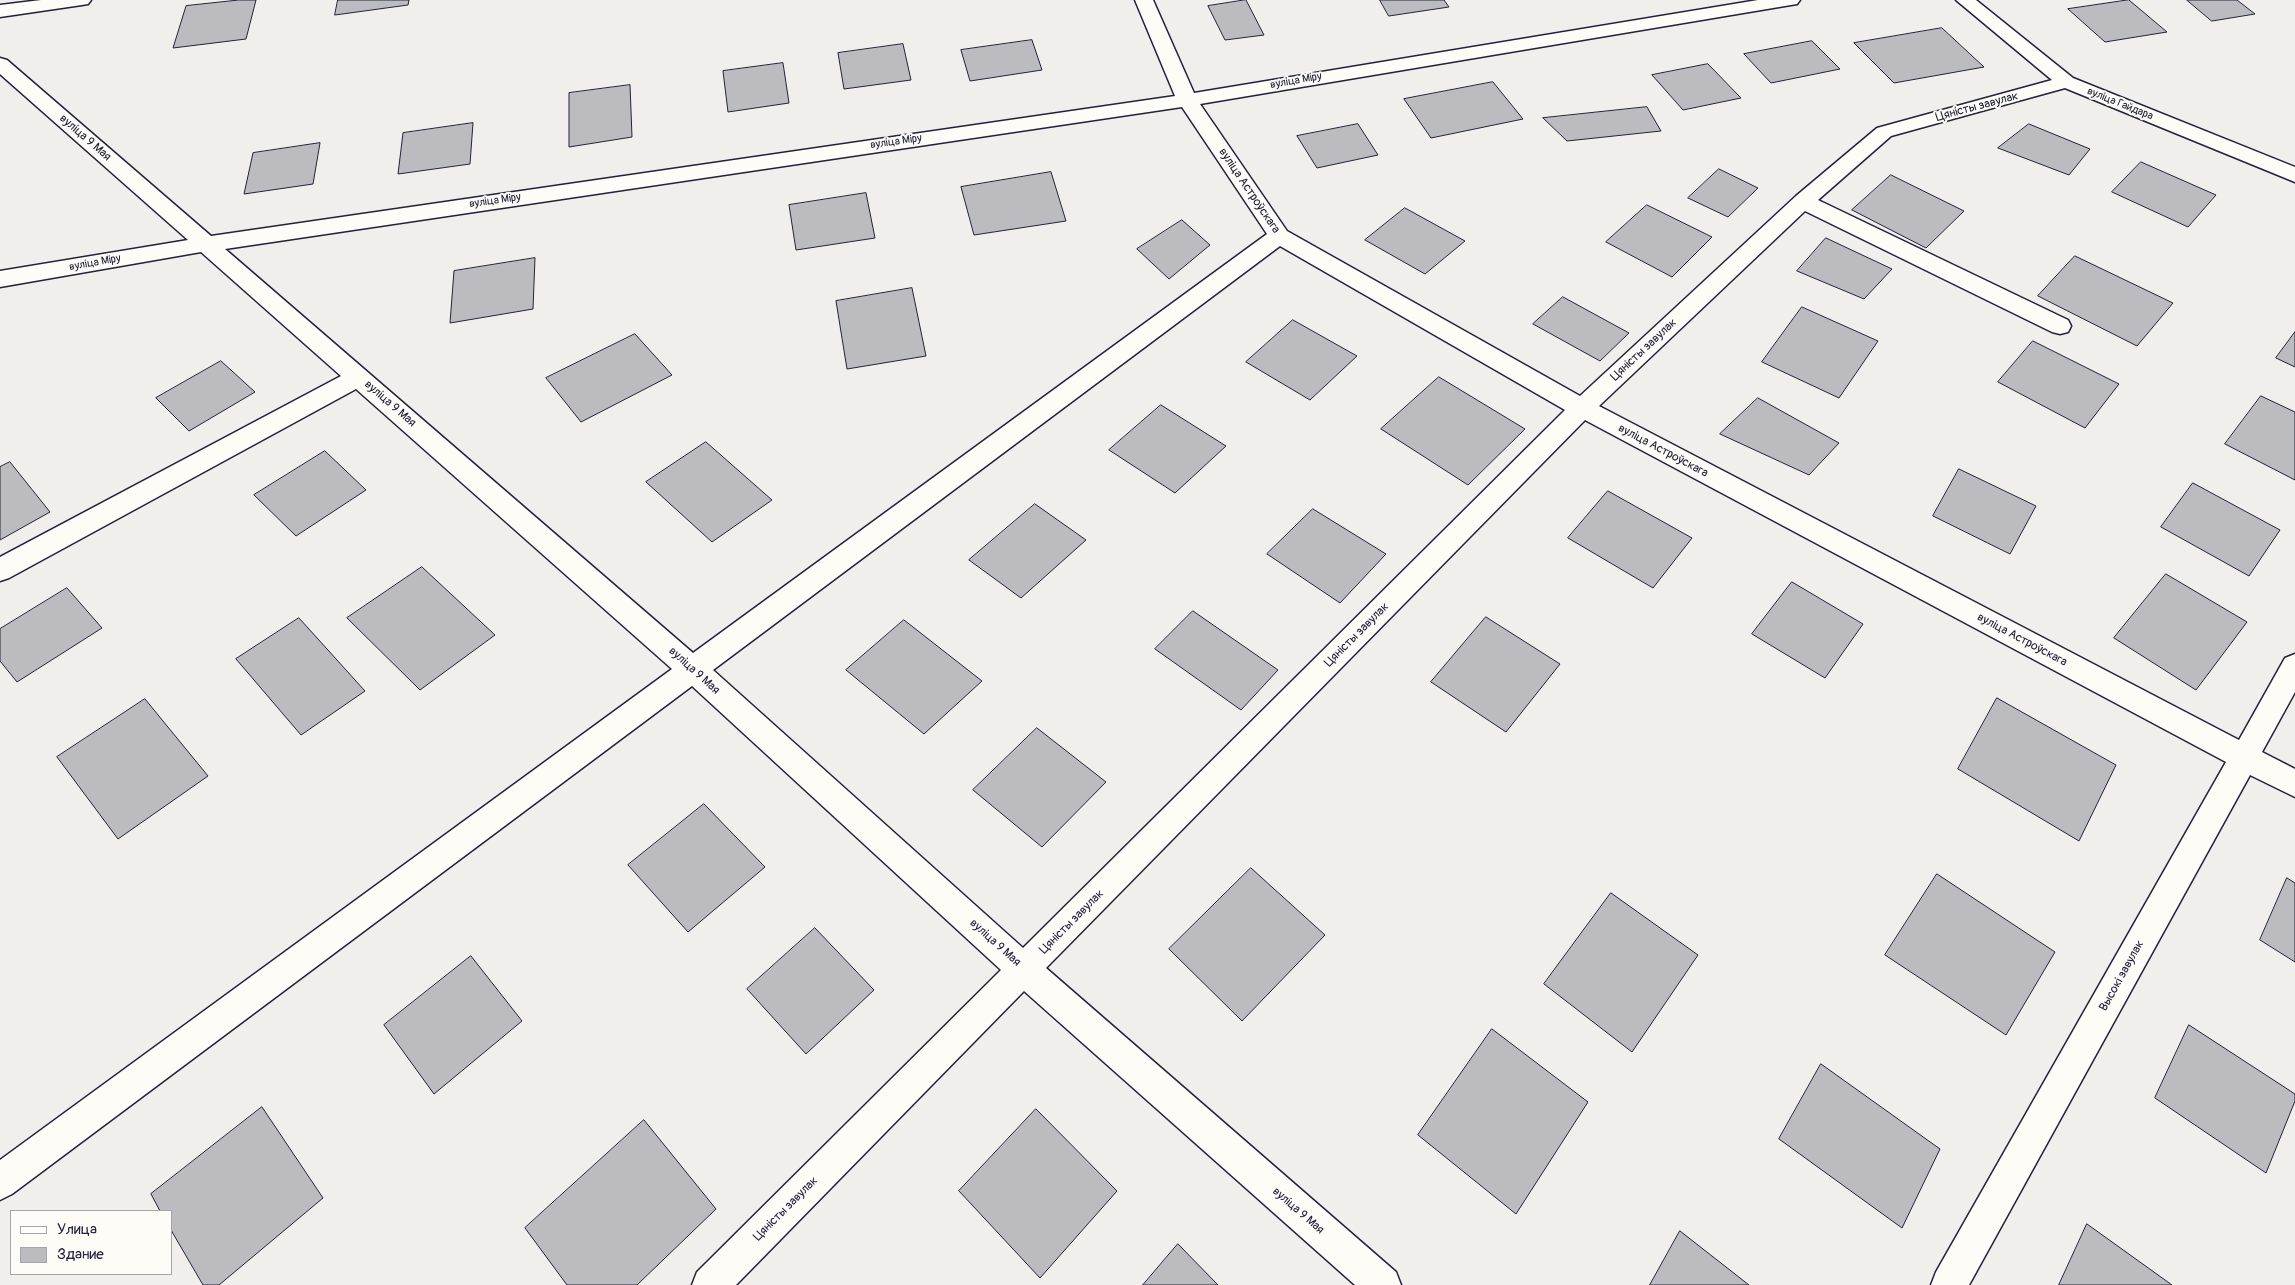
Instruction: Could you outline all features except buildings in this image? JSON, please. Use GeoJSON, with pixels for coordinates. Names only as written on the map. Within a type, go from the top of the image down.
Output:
{"type":"FeatureCollection","features":[{"type":"Feature","properties":{"kind":"street"},"geometry":{"type":"LineString","coordinates":[[0,12],[82,0]]}},
{"type":"Feature","properties":{"kind":"street","name":"вуліца Астроўскага"},"geometry":{"type":"LineString","coordinates":[[1144,0],[1187,100],[1278,236],[1582,408],[2295,784]]}},
{"type":"Feature","properties":{"kind":"street","name":"вуліца Міру"},"geometry":{"type":"LineString","coordinates":[[0,279],[207,244],[1187,100],[1791,0]]}},
{"type":"Feature","properties":{"kind":"street","name":"вуліца Гайдара"},"geometry":{"type":"LineString","coordinates":[[1965,0],[2066,82],[2295,175]]}},
{"type":"Feature","properties":{"kind":"street","name":"вуліца 9 Мая"},"geometry":{"type":"LineString","coordinates":[[0,64],[693,670],[1024,970],[1383,1285]]}},
{"type":"Feature","properties":{"kind":"street","name":"Цяністы завулак"},"geometry":{"type":"LineString","coordinates":[[710,1285],[1582,408],[1803,201],[1884,132],[2066,82]]}},
{"type":"Feature","properties":{"kind":"street"},"geometry":{"type":"LineString","coordinates":[[1803,201],[2060,326]]}},
{"type":"Feature","properties":{"kind":"street"},"geometry":{"type":"LineString","coordinates":[[0,1182],[1278,236]]}},
{"type":"Feature","properties":{"kind":"street"},"geometry":{"type":"LineString","coordinates":[[0,570],[359,377]]}},
{"type":"Feature","properties":{"kind":"street","name":"Высокі завулак"},"geometry":{"type":"LineString","coordinates":[[1949,1285],[2295,666]]}}]}
